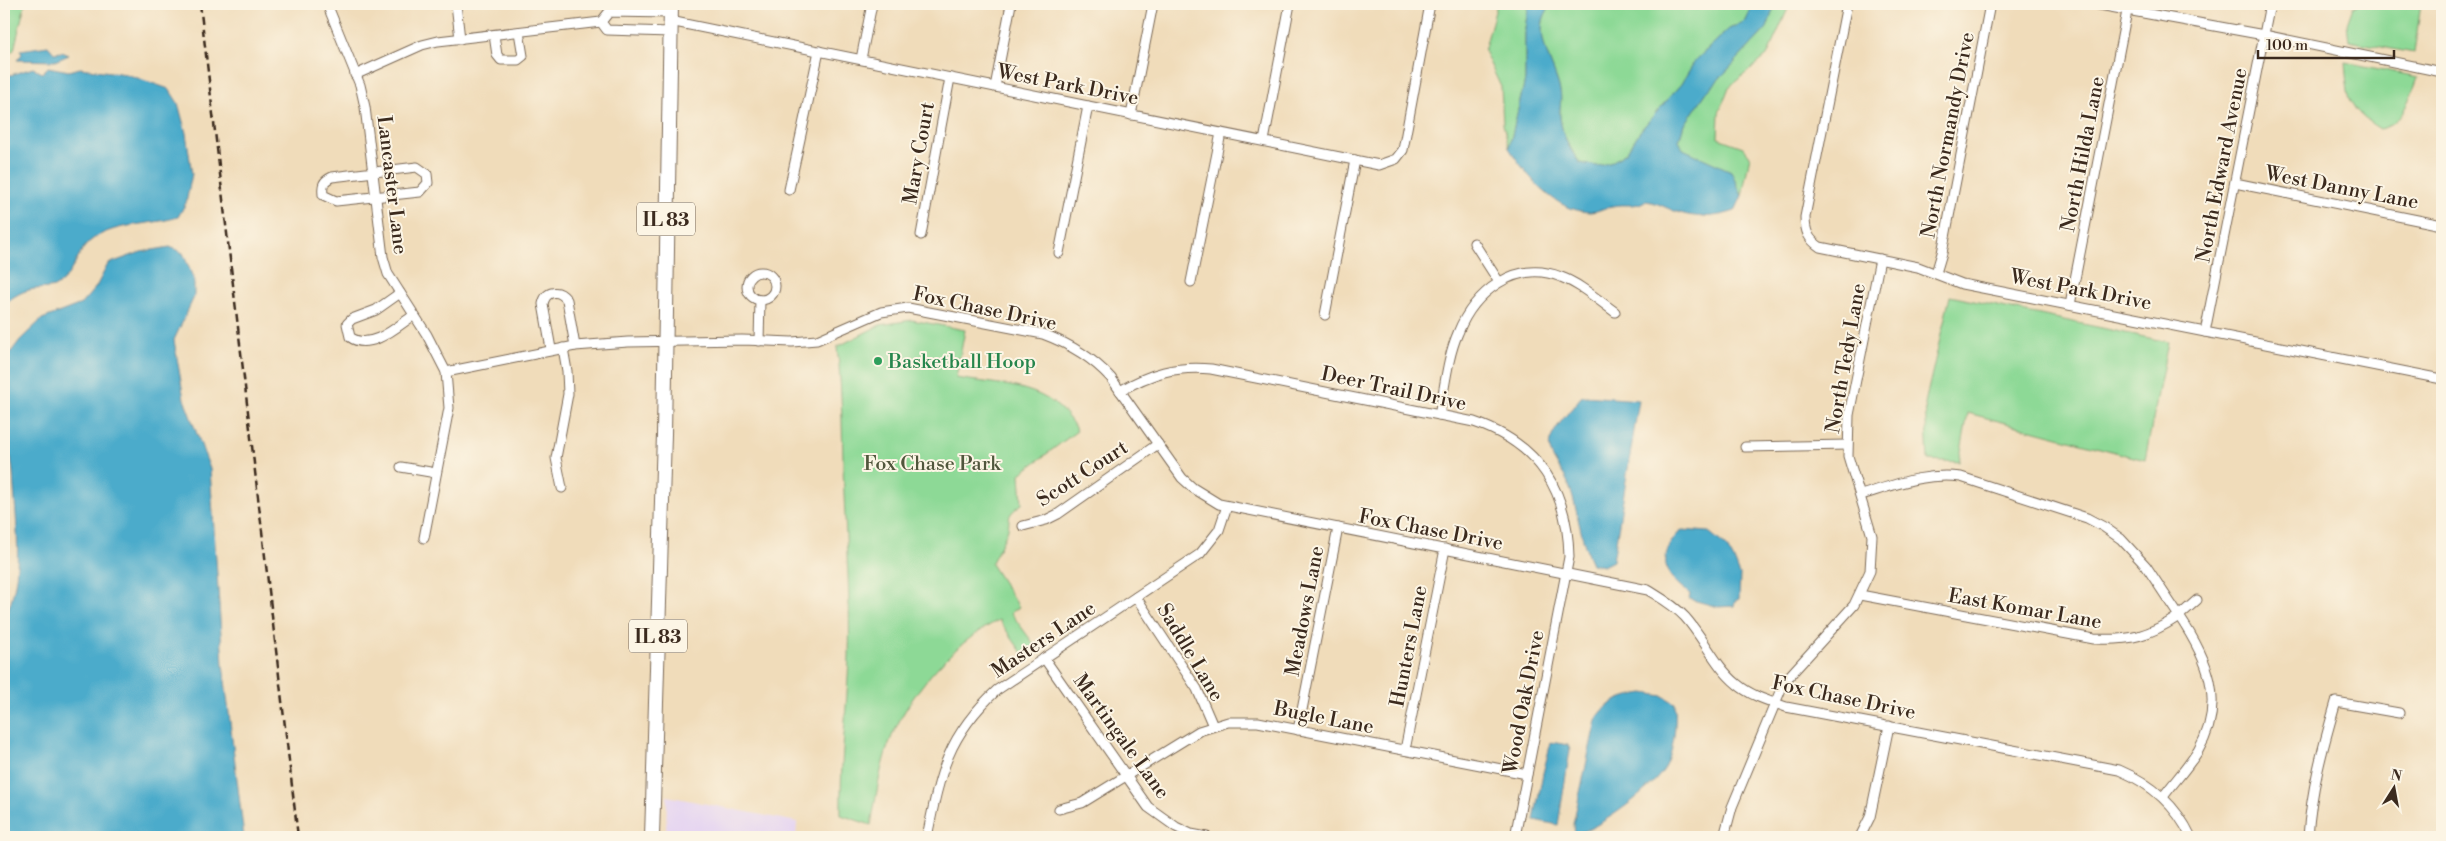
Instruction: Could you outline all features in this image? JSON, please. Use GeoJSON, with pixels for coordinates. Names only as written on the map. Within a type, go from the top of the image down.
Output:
{"type":"FeatureCollection","features":[{"type":"Feature","properties":{"kind":"main road","name":"IL 83"},"geometry":{"type":"LineString","coordinates":[[652,837],[664,434],[670,17]]}},
{"type":"Feature","properties":{"kind":"street","name":"Lancaster Lane"},"geometry":{"type":"LineString","coordinates":[[327,4],[356,75],[365,107],[383,257],[388,274],[446,372],[449,408],[424,538]]}},
{"type":"Feature","properties":{"kind":"street"},"geometry":{"type":"LineString","coordinates":[[456,4],[460,39]]}},
{"type":"Feature","properties":{"kind":"street"},"geometry":{"type":"LineString","coordinates":[[861,59],[872,4]]}},
{"type":"Feature","properties":{"kind":"street"},"geometry":{"type":"LineString","coordinates":[[995,87],[1011,4]]}},
{"type":"Feature","properties":{"kind":"street"},"geometry":{"type":"LineString","coordinates":[[1132,115],[1153,4]]}},
{"type":"Feature","properties":{"kind":"street"},"geometry":{"type":"LineString","coordinates":[[1264,142],[1290,4]]}},
{"type":"Feature","properties":{"kind":"street","name":"West Park Drive"},"geometry":{"type":"LineString","coordinates":[[670,17],[819,51],[1378,165],[1396,159],[1403,150],[1430,4]]}},
{"type":"Feature","properties":{"kind":"street","name":"West Park Drive"},"geometry":{"type":"LineString","coordinates":[[1847,4],[1805,217],[1806,232],[1809,238],[1820,247],[1918,267],[1962,284],[2442,379]]}},
{"type":"Feature","properties":{"kind":"street","name":"North Normandy Drive"},"geometry":{"type":"LineString","coordinates":[[1936,273],[1942,253],[1990,4]]}},
{"type":"Feature","properties":{"kind":"street"},"geometry":{"type":"LineString","coordinates":[[2094,4],[2264,35],[2442,72]]}},
{"type":"Feature","properties":{"kind":"street","name":"North Edward Avenue"},"geometry":{"type":"LineString","coordinates":[[2205,332],[2270,4]]}},
{"type":"Feature","properties":{"kind":"street","name":"North Hilda Lane"},"geometry":{"type":"LineString","coordinates":[[2070,305],[2127,10]]}},
{"type":"Feature","properties":{"kind":"street"},"geometry":{"type":"LineString","coordinates":[[356,75],[422,45],[494,34],[601,22],[608,12],[670,17]]}},
{"type":"Feature","properties":{"kind":"street"},"geometry":{"type":"LineString","coordinates":[[601,22],[607,30],[670,17]]}},
{"type":"Feature","properties":{"kind":"street"},"geometry":{"type":"LineString","coordinates":[[494,34],[497,55],[501,60],[512,61],[523,56],[519,32]]}},
{"type":"Feature","properties":{"kind":"street"},"geometry":{"type":"LineString","coordinates":[[789,190],[819,51]]}},
{"type":"Feature","properties":{"kind":"street","name":"Mary Court"},"geometry":{"type":"LineString","coordinates":[[921,235],[950,78]]}},
{"type":"Feature","properties":{"kind":"street"},"geometry":{"type":"LineString","coordinates":[[1059,253],[1088,106]]}},
{"type":"Feature","properties":{"kind":"street"},"geometry":{"type":"LineString","coordinates":[[1192,282],[1220,133]]}},
{"type":"Feature","properties":{"kind":"street"},"geometry":{"type":"LineString","coordinates":[[1325,315],[1355,160]]}},
{"type":"Feature","properties":{"kind":"street"},"geometry":{"type":"LineString","coordinates":[[417,167],[427,174],[428,184],[420,192],[377,197],[336,201],[323,195],[322,186],[326,180],[332,177],[373,172],[417,167]]}},
{"type":"Feature","properties":{"kind":"street","name":"West Danny Lane"},"geometry":{"type":"LineString","coordinates":[[2235,183],[2442,225]]}},
{"type":"Feature","properties":{"kind":"street"},"geometry":{"type":"LineString","coordinates":[[1474,243],[1499,282]]}},
{"type":"Feature","properties":{"kind":"street","name":"North Tedy Lane"},"geometry":{"type":"LineString","coordinates":[[1724,837],[1732,808],[1784,682],[1854,605],[1870,570],[1872,550],[1870,529],[1848,456],[1847,445],[1849,415],[1880,259]]}},
{"type":"Feature","properties":{"kind":"street"},"geometry":{"type":"LineString","coordinates":[[1439,415],[1458,332],[1477,302],[1489,289],[1499,282],[1521,272],[1549,273],[1568,280],[1616,312]]}},
{"type":"Feature","properties":{"kind":"street"},"geometry":{"type":"LineString","coordinates":[[551,350],[543,304],[544,298],[549,293],[556,292],[564,295],[567,300],[575,346]]}},
{"type":"Feature","properties":{"kind":"street"},"geometry":{"type":"LineString","coordinates":[[400,294],[376,310],[352,319],[347,324],[350,337],[356,342],[363,342],[385,335],[414,315]]}},
{"type":"Feature","properties":{"kind":"street"},"geometry":{"type":"LineString","coordinates":[[759,341],[760,300]]}},
{"type":"Feature","properties":{"kind":"street","name":"Fox Chase Drive"},"geometry":{"type":"LineString","coordinates":[[446,372],[575,346],[664,342],[792,342],[816,340],[881,312],[908,308],[1043,334],[1058,340],[1099,365],[1120,391],[1182,478],[1193,488],[1219,504],[1642,588],[1670,603],[1686,617],[1720,665],[1736,684],[1750,693],[1774,703],[2119,770],[2136,777],[2163,797],[2176,811],[2191,837]]}},
{"type":"Feature","properties":{"kind":"street"},"geometry":{"type":"LineString","coordinates":[[562,488],[556,458],[568,394],[567,370],[563,348]]}},
{"type":"Feature","properties":{"kind":"street","name":"Deer Trail Drive"},"geometry":{"type":"LineString","coordinates":[[1120,391],[1144,377],[1156,373],[1198,368],[1474,422],[1504,434],[1542,468],[1554,485],[1566,518],[1569,557],[1566,573]]}},
{"type":"Feature","properties":{"kind":"street","name":"Scott Court"},"geometry":{"type":"LineString","coordinates":[[1023,526],[1046,520],[1058,514],[1158,444]]}},
{"type":"Feature","properties":{"kind":"street"},"geometry":{"type":"LineString","coordinates":[[1744,447],[1847,445]]}},
{"type":"Feature","properties":{"kind":"street"},"geometry":{"type":"LineString","coordinates":[[401,467],[436,473]]}},
{"type":"Feature","properties":{"kind":"street"},"geometry":{"type":"LineString","coordinates":[[1861,495],[1929,476],[1961,477],[2087,518],[2121,539],[2135,554],[2194,638],[2208,669],[2211,705],[2208,724],[2197,752],[2163,797]]}},
{"type":"Feature","properties":{"kind":"street","name":"Masters Lane"},"geometry":{"type":"LineString","coordinates":[[927,837],[944,764],[965,724],[979,707],[997,690],[1200,554],[1219,530],[1228,506]]}},
{"type":"Feature","properties":{"kind":"street","name":"Meadows Lane"},"geometry":{"type":"LineString","coordinates":[[1298,730],[1338,528]]}},
{"type":"Feature","properties":{"kind":"street","name":"Hunters Lane"},"geometry":{"type":"LineString","coordinates":[[1405,750],[1445,549]]}},
{"type":"Feature","properties":{"kind":"street","name":"Wood Oak Drive"},"geometry":{"type":"LineString","coordinates":[[1515,837],[1566,573]]}},
{"type":"Feature","properties":{"kind":"street","name":"East Komar Lane"},"geometry":{"type":"LineString","coordinates":[[1860,595],[2094,639],[2121,640],[2146,635],[2179,616],[2198,600]]}},
{"type":"Feature","properties":{"kind":"street","name":"Saddle Lane"},"geometry":{"type":"LineString","coordinates":[[1136,597],[1197,689],[1213,726]]}},
{"type":"Feature","properties":{"kind":"street","name":"Martingale Lane"},"geometry":{"type":"LineString","coordinates":[[1044,658],[1141,798],[1162,819],[1191,834],[1207,837]]}},
{"type":"Feature","properties":{"kind":"street"},"geometry":{"type":"LineString","coordinates":[[2308,837],[2310,806],[2315,779],[2336,702],[2399,713]]}},
{"type":"Feature","properties":{"kind":"street","name":"Bugle Lane"},"geometry":{"type":"LineString","coordinates":[[1059,809],[1082,803],[1191,736],[1213,726],[1228,722],[1245,721],[1298,730],[1527,774]]}},
{"type":"Feature","properties":{"kind":"street"},"geometry":{"type":"LineString","coordinates":[[1860,837],[1870,817],[1889,726]]}},
{"type":"Feature","properties":{"kind":"shaded area"},"geometry":{"type":"Polygon","coordinates":[[[667,796],[797,822],[796,837],[666,837],[667,796]]]}},
{"type":"Feature","properties":{"kind":"green space"},"geometry":{"type":"Polygon","coordinates":[[[4,4],[25,4],[14,50],[4,57],[4,4]]]}},
{"type":"Feature","properties":{"kind":"green space"},"geometry":{"type":"Polygon","coordinates":[[[1497,4],[1529,4],[1525,28],[1525,80],[1509,148],[1503,124],[1501,87],[1484,51],[1497,4]]]}},
{"type":"Feature","properties":{"kind":"green space"},"geometry":{"type":"Polygon","coordinates":[[[1552,4],[1753,4],[1746,21],[1729,29],[1695,61],[1681,84],[1641,130],[1626,153],[1610,163],[1597,166],[1580,163],[1567,142],[1563,131],[1560,118],[1560,91],[1542,36],[1545,14],[1552,4]]]}},
{"type":"Feature","properties":{"kind":"green space"},"geometry":{"type":"Polygon","coordinates":[[[1775,4],[1790,4],[1767,56],[1729,87],[1719,113],[1718,138],[1743,147],[1750,156],[1742,196],[1731,171],[1682,149],[1679,141],[1683,127],[1706,93],[1767,28],[1775,4]]]}},
{"type":"Feature","properties":{"kind":"green space"},"geometry":{"type":"Polygon","coordinates":[[[2359,4],[2421,4],[2414,53],[2349,41],[2347,24],[2353,7],[2359,4]]]}},
{"type":"Feature","properties":{"kind":"green space"},"geometry":{"type":"Polygon","coordinates":[[[2345,62],[2418,77],[2405,109],[2394,122],[2380,129],[2355,109],[2351,102],[2347,85],[2345,62]]]}},
{"type":"Feature","properties":{"kind":"green space"},"geometry":{"type":"Polygon","coordinates":[[[1950,296],[2168,342],[2145,460],[1968,413],[1959,462],[1928,460],[1925,403],[1950,296]]]}},
{"type":"Feature","properties":{"kind":"green space","name":"Fox Chase Park"},"geometry":{"type":"Polygon","coordinates":[[[912,320],[965,330],[956,378],[1009,386],[1040,395],[1067,415],[1077,431],[1020,474],[1022,504],[1010,515],[1008,529],[991,564],[1019,607],[1011,613],[1036,647],[1023,654],[999,620],[981,630],[964,643],[932,673],[906,708],[888,746],[880,775],[871,825],[841,815],[849,657],[849,616],[841,402],[837,347],[880,325],[912,320]]]}},
{"type":"Feature","properties":{"kind":"water"},"geometry":{"type":"Polygon","coordinates":[[[1529,4],[1552,4],[1545,14],[1542,36],[1560,91],[1560,118],[1563,130],[1570,148],[1580,163],[1597,166],[1610,163],[1626,153],[1641,130],[1681,84],[1695,61],[1729,29],[1746,21],[1753,4],[1775,4],[1767,28],[1706,93],[1683,127],[1679,141],[1683,149],[1731,171],[1742,196],[1735,211],[1719,215],[1696,216],[1680,213],[1656,203],[1645,201],[1633,205],[1617,205],[1590,212],[1565,206],[1553,199],[1533,180],[1509,148],[1525,80],[1525,28],[1529,4]]]}},
{"type":"Feature","properties":{"kind":"water"},"geometry":{"type":"Polygon","coordinates":[[[48,46],[54,53],[62,52],[69,55],[55,61],[17,60],[22,54],[20,50],[48,46]]]}},
{"type":"Feature","properties":{"kind":"water"},"geometry":{"type":"Polygon","coordinates":[[[48,67],[69,71],[80,68],[126,74],[169,89],[178,103],[186,133],[192,174],[186,203],[178,217],[120,228],[99,236],[84,247],[66,278],[60,283],[52,288],[26,291],[4,304],[4,77],[33,68],[42,73],[48,67]]]}},
{"type":"Feature","properties":{"kind":"water"},"geometry":{"type":"Polygon","coordinates":[[[170,247],[183,253],[194,280],[194,297],[174,340],[184,399],[210,469],[223,664],[244,837],[4,837],[4,618],[11,602],[15,584],[18,547],[13,472],[11,458],[4,444],[4,361],[20,340],[42,319],[81,304],[96,287],[108,264],[141,252],[170,247]]]}},
{"type":"Feature","properties":{"kind":"water"},"geometry":{"type":"Polygon","coordinates":[[[1581,397],[1639,400],[1613,561],[1603,566],[1592,564],[1568,483],[1550,452],[1549,446],[1552,435],[1559,424],[1581,397]]]}},
{"type":"Feature","properties":{"kind":"water"},"geometry":{"type":"Polygon","coordinates":[[[1682,530],[1709,532],[1726,546],[1740,575],[1739,599],[1735,601],[1734,606],[1718,607],[1689,599],[1690,594],[1672,578],[1666,566],[1667,552],[1673,540],[1682,530]]]}},
{"type":"Feature","properties":{"kind":"water"},"geometry":{"type":"Polygon","coordinates":[[[1644,693],[1663,696],[1675,703],[1674,734],[1667,764],[1652,784],[1626,806],[1597,825],[1574,835],[1573,824],[1596,720],[1610,704],[1629,696],[1644,693]]]}},
{"type":"Feature","properties":{"kind":"water"},"geometry":{"type":"Polygon","coordinates":[[[1551,742],[1568,745],[1570,750],[1558,825],[1534,820],[1551,742]]]}},
{"type":"Feature","properties":{"kind":"railway"},"geometry":{"type":"LineString","coordinates":[[200,4],[298,837]]}},
{"type":"Feature","properties":{"kind":"place","name":"Basketball Hoop"},"geometry":{"type":"Point","coordinates":[878,361]}}]}
